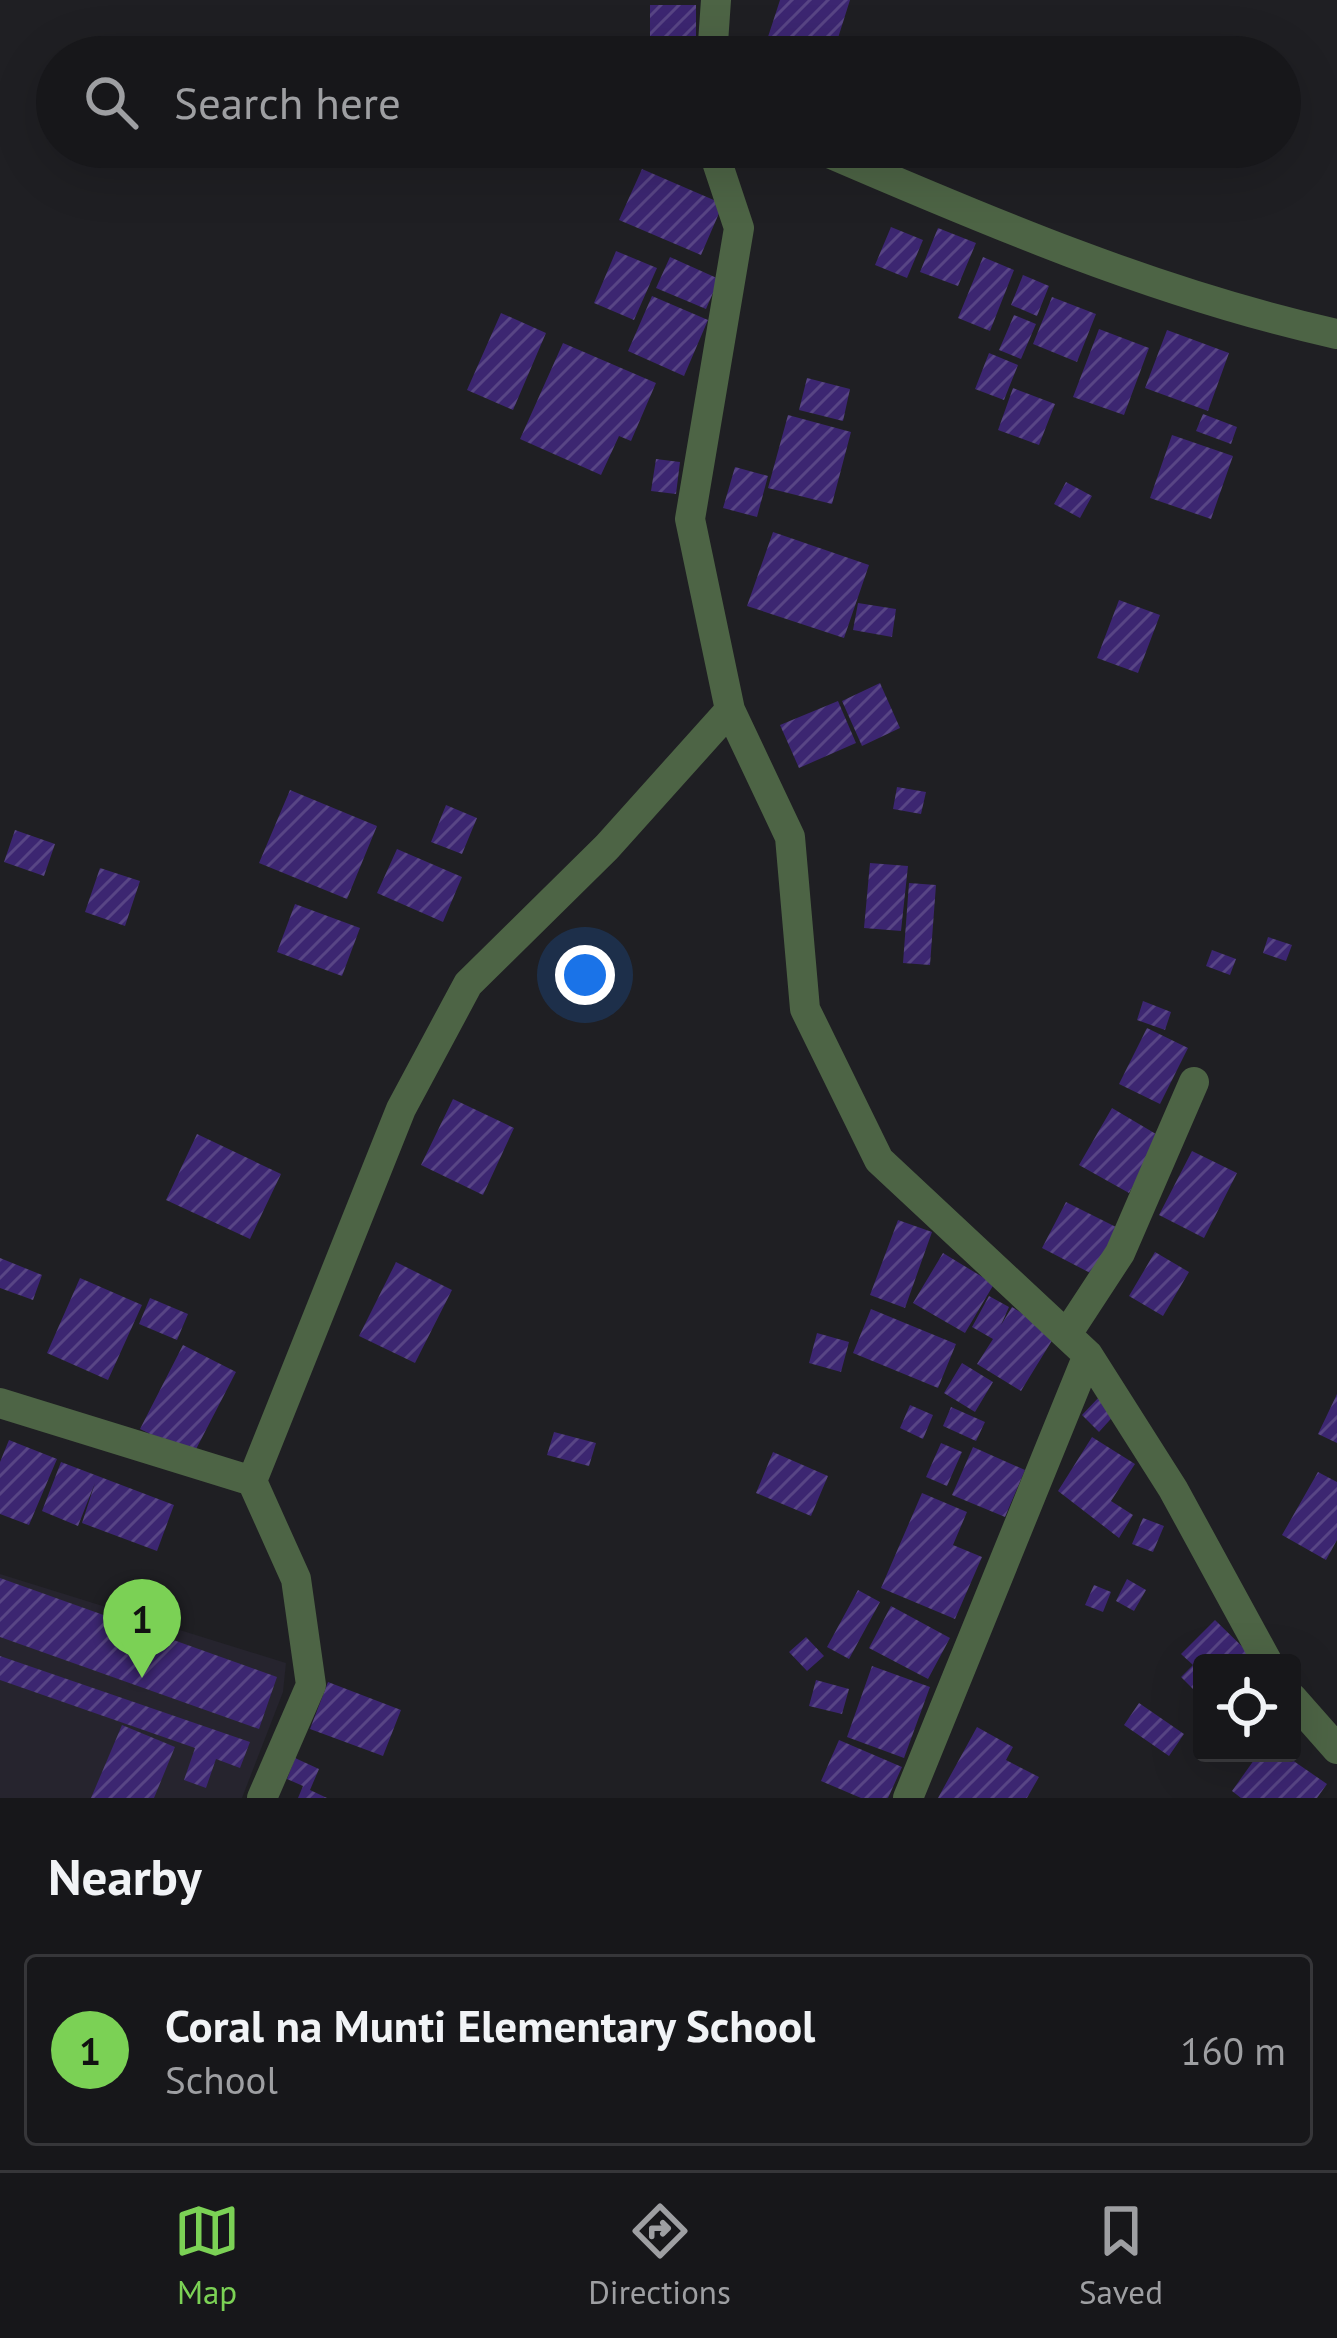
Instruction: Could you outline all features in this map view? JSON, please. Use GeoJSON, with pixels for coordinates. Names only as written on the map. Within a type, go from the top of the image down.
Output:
{"type":"FeatureCollection","features":[{"type":"Feature","properties":{"kind":"street"},"geometry":{"type":"LineString","coordinates":[[713,36],[716,0]]}},
{"type":"Feature","properties":{"kind":"street"},"geometry":{"type":"LineString","coordinates":[[719,168],[739,228],[690,519],[730,710],[790,837],[805,1009],[879,1160],[1077,1344],[1173,1490],[1263,1654]]}},
{"type":"Feature","properties":{"kind":"street"},"geometry":{"type":"LineString","coordinates":[[863,168],[1233,311],[1337,334]]}},
{"type":"Feature","properties":{"kind":"street"},"geometry":{"type":"LineString","coordinates":[[262,1798],[311,1685],[296,1580],[253,1481],[401,1108],[468,984],[607,847],[730,710]]}},
{"type":"Feature","properties":{"kind":"street"},"geometry":{"type":"LineString","coordinates":[[908,1798],[1077,1344],[1194,1082]]}},
{"type":"Feature","properties":{"kind":"street"},"geometry":{"type":"LineString","coordinates":[[0,1403],[253,1481]]}},
{"type":"Feature","properties":{"kind":"street"},"geometry":{"type":"LineString","coordinates":[[1301,1708],[1337,1749]]}},
{"type":"Feature","properties":{"kind":"shaded area"},"geometry":{"type":"Polygon","coordinates":[[[0,1574],[286,1663],[283,1692],[242,1798],[0,1798],[0,1574]]]}},
{"type":"Feature","properties":{"kind":"building"},"geometry":{"type":"Polygon","coordinates":[[[780,0],[850,0],[839,36],[768,36],[780,0]]]}},
{"type":"Feature","properties":{"kind":"building"},"geometry":{"type":"Polygon","coordinates":[[[650,5],[696,5],[696,36],[650,36],[650,5]]]}},
{"type":"Feature","properties":{"kind":"building"},"geometry":{"type":"Polygon","coordinates":[[[642,169],[723,204],[701,255],[619,220],[642,169]]]}},
{"type":"Feature","properties":{"kind":"building"},"geometry":{"type":"Polygon","coordinates":[[[891,227],[923,240],[907,278],[875,265],[891,227]]]}},
{"type":"Feature","properties":{"kind":"building"},"geometry":{"type":"Polygon","coordinates":[[[938,228],[976,243],[958,286],[920,272],[938,228]]]}},
{"type":"Feature","properties":{"kind":"building"},"geometry":{"type":"Polygon","coordinates":[[[616,251],[657,268],[634,320],[594,303],[616,251]]]}},
{"type":"Feature","properties":{"kind":"building"},"geometry":{"type":"Polygon","coordinates":[[[670,257],[719,279],[706,309],[656,288],[670,257]]]}},
{"type":"Feature","properties":{"kind":"building"},"geometry":{"type":"Polygon","coordinates":[[[983,257],[1014,270],[990,331],[958,318],[983,257]]]}},
{"type":"Feature","properties":{"kind":"building"},"geometry":{"type":"Polygon","coordinates":[[[1023,275],[1049,286],[1037,316],[1011,305],[1023,275]]]}},
{"type":"Feature","properties":{"kind":"building"},"geometry":{"type":"Polygon","coordinates":[[[652,296],[708,320],[684,376],[628,351],[652,296]]]}},
{"type":"Feature","properties":{"kind":"building"},"geometry":{"type":"Polygon","coordinates":[[[1052,297],[1096,314],[1077,362],[1033,344],[1052,297]]]}},
{"type":"Feature","properties":{"kind":"building"},"geometry":{"type":"Polygon","coordinates":[[[501,313],[546,333],[513,410],[467,390],[501,313]]]}},
{"type":"Feature","properties":{"kind":"building"},"geometry":{"type":"Polygon","coordinates":[[[1014,315],[1036,324],[1021,359],[999,350],[1014,315]]]}},
{"type":"Feature","properties":{"kind":"building"},"geometry":{"type":"Polygon","coordinates":[[[1099,329],[1149,348],[1124,415],[1073,397],[1099,329]]]}},
{"type":"Feature","properties":{"kind":"building"},"geometry":{"type":"Polygon","coordinates":[[[1167,330],[1229,353],[1208,411],[1145,388],[1167,330]]]}},
{"type":"Feature","properties":{"kind":"building"},"geometry":{"type":"Polygon","coordinates":[[[563,343],[656,383],[631,441],[619,436],[601,475],[520,439],[563,343]]]}},
{"type":"Feature","properties":{"kind":"building"},"geometry":{"type":"Polygon","coordinates":[[[989,353],[1018,365],[1004,400],[975,389],[989,353]]]}},
{"type":"Feature","properties":{"kind":"building"},"geometry":{"type":"Polygon","coordinates":[[[807,378],[850,389],[843,421],[799,410],[807,378]]]}},
{"type":"Feature","properties":{"kind":"building"},"geometry":{"type":"Polygon","coordinates":[[[1013,388],[1055,404],[1039,445],[998,430],[1013,388]]]}},
{"type":"Feature","properties":{"kind":"building"},"geometry":{"type":"Polygon","coordinates":[[[1203,414],[1237,427],[1231,444],[1196,431],[1203,414]]]}},
{"type":"Feature","properties":{"kind":"building"},"geometry":{"type":"Polygon","coordinates":[[[788,415],[851,432],[832,504],[768,488],[788,415]]]}},
{"type":"Feature","properties":{"kind":"building"},"geometry":{"type":"Polygon","coordinates":[[[1172,435],[1233,456],[1211,519],[1150,498],[1172,435]]]}},
{"type":"Feature","properties":{"kind":"building"},"geometry":{"type":"Polygon","coordinates":[[[656,459],[680,462],[676,494],[651,491],[656,459]]]}},
{"type":"Feature","properties":{"kind":"building"},"geometry":{"type":"Polygon","coordinates":[[[735,467],[768,476],[757,517],[723,508],[735,467]]]}},
{"type":"Feature","properties":{"kind":"building"},"geometry":{"type":"Polygon","coordinates":[[[1066,482],[1092,496],[1080,518],[1054,504],[1066,482]]]}},
{"type":"Feature","properties":{"kind":"building"},"geometry":{"type":"Polygon","coordinates":[[[773,532],[869,565],[844,638],[747,606],[773,532]]]}},
{"type":"Feature","properties":{"kind":"building"},"geometry":{"type":"Polygon","coordinates":[[[1119,600],[1160,615],[1138,673],[1097,658],[1119,600]]]}},
{"type":"Feature","properties":{"kind":"building"},"geometry":{"type":"Polygon","coordinates":[[[858,603],[896,609],[892,637],[853,630],[858,603]]]}},
{"type":"Feature","properties":{"kind":"building"},"geometry":{"type":"Polygon","coordinates":[[[880,683],[900,728],[862,746],[842,701],[880,683]]]}},
{"type":"Feature","properties":{"kind":"building"},"geometry":{"type":"Polygon","coordinates":[[[838,701],[856,743],[799,768],[780,725],[838,701]]]}},
{"type":"Feature","properties":{"kind":"building"},"geometry":{"type":"Polygon","coordinates":[[[897,787],[926,792],[921,814],[893,809],[897,787]]]}},
{"type":"Feature","properties":{"kind":"building"},"geometry":{"type":"Polygon","coordinates":[[[290,790],[377,826],[347,899],[259,863],[290,790]]]}},
{"type":"Feature","properties":{"kind":"building"},"geometry":{"type":"Polygon","coordinates":[[[446,805],[477,818],[462,854],[431,842],[446,805]]]}},
{"type":"Feature","properties":{"kind":"building"},"geometry":{"type":"Polygon","coordinates":[[[15,830],[55,844],[44,876],[4,862],[15,830]]]}},
{"type":"Feature","properties":{"kind":"building"},"geometry":{"type":"Polygon","coordinates":[[[397,849],[462,877],[443,922],[377,893],[397,849]]]}},
{"type":"Feature","properties":{"kind":"building"},"geometry":{"type":"Polygon","coordinates":[[[870,863],[908,866],[901,931],[864,928],[870,863]]]}},
{"type":"Feature","properties":{"kind":"building"},"geometry":{"type":"Polygon","coordinates":[[[100,868],[140,881],[125,926],[85,912],[100,868]]]}},
{"type":"Feature","properties":{"kind":"building"},"geometry":{"type":"Polygon","coordinates":[[[909,883],[936,885],[930,965],[903,963],[909,883]]]}},
{"type":"Feature","properties":{"kind":"building"},"geometry":{"type":"Polygon","coordinates":[[[295,904],[360,928],[342,976],[277,952],[295,904]]]}},
{"type":"Feature","properties":{"kind":"building"},"geometry":{"type":"Polygon","coordinates":[[[1268,937],[1292,945],[1286,961],[1263,953],[1268,937]]]}},
{"type":"Feature","properties":{"kind":"building"},"geometry":{"type":"Polygon","coordinates":[[[1212,950],[1236,959],[1230,975],[1206,966],[1212,950]]]}},
{"type":"Feature","properties":{"kind":"building"},"geometry":{"type":"Polygon","coordinates":[[[1143,1001],[1171,1012],[1165,1030],[1137,1020],[1143,1001]]]}},
{"type":"Feature","properties":{"kind":"building"},"geometry":{"type":"Polygon","coordinates":[[[1147,1028],[1188,1048],[1160,1104],[1119,1084],[1147,1028]]]}},
{"type":"Feature","properties":{"kind":"building"},"geometry":{"type":"Polygon","coordinates":[[[453,1099],[514,1128],[483,1195],[421,1165],[453,1099]]]}},
{"type":"Feature","properties":{"kind":"building"},"geometry":{"type":"Polygon","coordinates":[[[1112,1108],[1161,1137],[1129,1193],[1079,1165],[1112,1108]]]}},
{"type":"Feature","properties":{"kind":"building"},"geometry":{"type":"Polygon","coordinates":[[[197,1134],[281,1174],[250,1239],[166,1200],[197,1134]]]}},
{"type":"Feature","properties":{"kind":"building"},"geometry":{"type":"Polygon","coordinates":[[[1192,1151],[1237,1173],[1204,1238],[1159,1215],[1192,1151]]]}},
{"type":"Feature","properties":{"kind":"building"},"geometry":{"type":"Polygon","coordinates":[[[1066,1202],[1122,1230],[1098,1277],[1042,1248],[1066,1202]]]}},
{"type":"Feature","properties":{"kind":"building"},"geometry":{"type":"Polygon","coordinates":[[[898,1220],[932,1232],[905,1308],[870,1295],[898,1220]]]}},
{"type":"Feature","properties":{"kind":"building"},"geometry":{"type":"Polygon","coordinates":[[[1155,1252],[1189,1272],[1163,1316],[1129,1296],[1155,1252]]]}},
{"type":"Feature","properties":{"kind":"building"},"geometry":{"type":"Polygon","coordinates":[[[943,1253],[994,1284],[965,1333],[913,1303],[943,1253]]]}},
{"type":"Feature","properties":{"kind":"building"},"geometry":{"type":"Polygon","coordinates":[[[0,1258],[42,1275],[33,1300],[0,1288],[0,1258]]]}},
{"type":"Feature","properties":{"kind":"building"},"geometry":{"type":"Polygon","coordinates":[[[396,1262],[452,1290],[415,1363],[359,1336],[396,1262]]]}},
{"type":"Feature","properties":{"kind":"building"},"geometry":{"type":"Polygon","coordinates":[[[80,1278],[142,1305],[108,1380],[47,1353],[80,1278]]]}},
{"type":"Feature","properties":{"kind":"building"},"geometry":{"type":"Polygon","coordinates":[[[989,1296],[1009,1307],[1001,1325],[1012,1307],[1056,1334],[1021,1391],[977,1364],[993,1339],[972,1327],[989,1296]]]}},
{"type":"Feature","properties":{"kind":"building"},"geometry":{"type":"Polygon","coordinates":[[[150,1298],[188,1314],[177,1340],[139,1324],[150,1298]]]}},
{"type":"Feature","properties":{"kind":"building"},"geometry":{"type":"Polygon","coordinates":[[[871,1309],[956,1344],[938,1388],[853,1353],[871,1309]]]}},
{"type":"Feature","properties":{"kind":"building"},"geometry":{"type":"Polygon","coordinates":[[[817,1333],[849,1342],[841,1372],[809,1363],[817,1333]]]}},
{"type":"Feature","properties":{"kind":"building"},"geometry":{"type":"Polygon","coordinates":[[[183,1345],[236,1372],[193,1455],[140,1429],[183,1345]]]}},
{"type":"Feature","properties":{"kind":"building"},"geometry":{"type":"Polygon","coordinates":[[[962,1363],[993,1382],[975,1412],[944,1393],[962,1363]]]}},
{"type":"Feature","properties":{"kind":"building"},"geometry":{"type":"Polygon","coordinates":[[[1337,1394],[1337,1443],[1318,1434],[1337,1394]]]}},
{"type":"Feature","properties":{"kind":"building"},"geometry":{"type":"Polygon","coordinates":[[[1101,1395],[1118,1411],[1099,1432],[1082,1415],[1101,1395]]]}},
{"type":"Feature","properties":{"kind":"building"},"geometry":{"type":"Polygon","coordinates":[[[910,1405],[933,1415],[923,1439],[900,1428],[910,1405]]]}},
{"type":"Feature","properties":{"kind":"building"},"geometry":{"type":"Polygon","coordinates":[[[951,1407],[985,1422],[976,1441],[943,1426],[951,1407]]]}},
{"type":"Feature","properties":{"kind":"building"},"geometry":{"type":"Polygon","coordinates":[[[554,1432],[596,1443],[589,1466],[547,1455],[554,1432]]]}},
{"type":"Feature","properties":{"kind":"building"},"geometry":{"type":"Polygon","coordinates":[[[1092,1437],[1135,1464],[1111,1501],[1133,1515],[1119,1538],[1058,1491],[1092,1437]]]}},
{"type":"Feature","properties":{"kind":"building"},"geometry":{"type":"Polygon","coordinates":[[[9,1440],[57,1459],[29,1525],[0,1514],[0,1462],[9,1440]]]}},
{"type":"Feature","properties":{"kind":"building"},"geometry":{"type":"Polygon","coordinates":[[[941,1443],[962,1452],[947,1486],[926,1477],[941,1443]]]}},
{"type":"Feature","properties":{"kind":"building"},"geometry":{"type":"Polygon","coordinates":[[[973,1447],[1025,1470],[1005,1517],[952,1495],[973,1447]]]}},
{"type":"Feature","properties":{"kind":"building"},"geometry":{"type":"Polygon","coordinates":[[[773,1452],[828,1476],[811,1516],[756,1493],[773,1452]]]}},
{"type":"Feature","properties":{"kind":"building"},"geometry":{"type":"Polygon","coordinates":[[[61,1462],[174,1505],[157,1551],[82,1523],[95,1483],[78,1526],[42,1511],[61,1462]]]}},
{"type":"Feature","properties":{"kind":"building"},"geometry":{"type":"Polygon","coordinates":[[[1318,1472],[1337,1482],[1337,1540],[1326,1560],[1282,1535],[1318,1472]]]}},
{"type":"Feature","properties":{"kind":"building"},"geometry":{"type":"Polygon","coordinates":[[[922,1493],[967,1512],[953,1545],[982,1557],[955,1619],[881,1588],[922,1493]]]}},
{"type":"Feature","properties":{"kind":"building"},"geometry":{"type":"Polygon","coordinates":[[[1143,1518],[1164,1526],[1153,1552],[1132,1544],[1143,1518]]]}},
{"type":"Feature","properties":{"kind":"building"},"geometry":{"type":"Polygon","coordinates":[[[0,1578],[277,1677],[259,1729],[0,1637],[0,1578]]]}},
{"type":"Feature","properties":{"kind":"building"},"geometry":{"type":"Polygon","coordinates":[[[1127,1579],[1146,1590],[1134,1611],[1116,1601],[1127,1579]]]}},
{"type":"Feature","properties":{"kind":"building"},"geometry":{"type":"Polygon","coordinates":[[[1094,1585],[1111,1592],[1103,1612],[1085,1605],[1094,1585]]]}},
{"type":"Feature","properties":{"kind":"building"},"geometry":{"type":"Polygon","coordinates":[[[858,1590],[880,1602],[849,1659],[827,1647],[858,1590]]]}},
{"type":"Feature","properties":{"kind":"building"},"geometry":{"type":"Polygon","coordinates":[[[891,1606],[950,1638],[928,1679],[869,1648],[891,1606]]]}},
{"type":"Feature","properties":{"kind":"building"},"geometry":{"type":"Polygon","coordinates":[[[1215,1620],[1250,1654],[1193,1654],[1193,1665],[1181,1654],[1215,1620]]]}},
{"type":"Feature","properties":{"kind":"building"},"geometry":{"type":"Polygon","coordinates":[[[806,1637],[824,1656],[807,1671],[789,1652],[806,1637]]]}},
{"type":"Feature","properties":{"kind":"building"},"geometry":{"type":"Polygon","coordinates":[[[0,1656],[250,1742],[240,1768],[216,1759],[206,1788],[184,1780],[195,1748],[0,1680],[0,1656]]]}},
{"type":"Feature","properties":{"kind":"building"},"geometry":{"type":"Polygon","coordinates":[[[1193,1665],[1193,1689],[1181,1677],[1193,1665]]]}},
{"type":"Feature","properties":{"kind":"building"},"geometry":{"type":"Polygon","coordinates":[[[872,1666],[930,1687],[904,1758],[847,1737],[872,1666]]]}},
{"type":"Feature","properties":{"kind":"building"},"geometry":{"type":"Polygon","coordinates":[[[816,1680],[849,1689],[842,1714],[809,1706],[816,1680]]]}},
{"type":"Feature","properties":{"kind":"building"},"geometry":{"type":"Polygon","coordinates":[[[328,1682],[401,1710],[383,1756],[310,1729],[328,1682]]]}},
{"type":"Feature","properties":{"kind":"building"},"geometry":{"type":"Polygon","coordinates":[[[1139,1703],[1184,1734],[1169,1756],[1124,1725],[1139,1703]]]}},
{"type":"Feature","properties":{"kind":"building"},"geometry":{"type":"Polygon","coordinates":[[[122,1725],[175,1747],[154,1798],[91,1798],[122,1725]]]}},
{"type":"Feature","properties":{"kind":"building"},"geometry":{"type":"Polygon","coordinates":[[[977,1727],[1013,1747],[1006,1760],[1039,1777],[1027,1798],[938,1798],[977,1727]]]}},
{"type":"Feature","properties":{"kind":"building"},"geometry":{"type":"Polygon","coordinates":[[[839,1740],[902,1767],[888,1798],[861,1798],[821,1781],[839,1740]]]}},
{"type":"Feature","properties":{"kind":"building"},"geometry":{"type":"Polygon","coordinates":[[[295,1758],[319,1769],[310,1790],[327,1798],[298,1798],[303,1786],[287,1779],[295,1758]]]}},
{"type":"Feature","properties":{"kind":"building"},"geometry":{"type":"Polygon","coordinates":[[[1253,1762],[1295,1762],[1327,1784],[1317,1798],[1241,1798],[1232,1791],[1253,1762]]]}},
{"type":"Feature","properties":{"kind":"place","name":"Coral na Munti Elementary School"},"geometry":{"type":"Point","coordinates":[142,1678]}}]}
